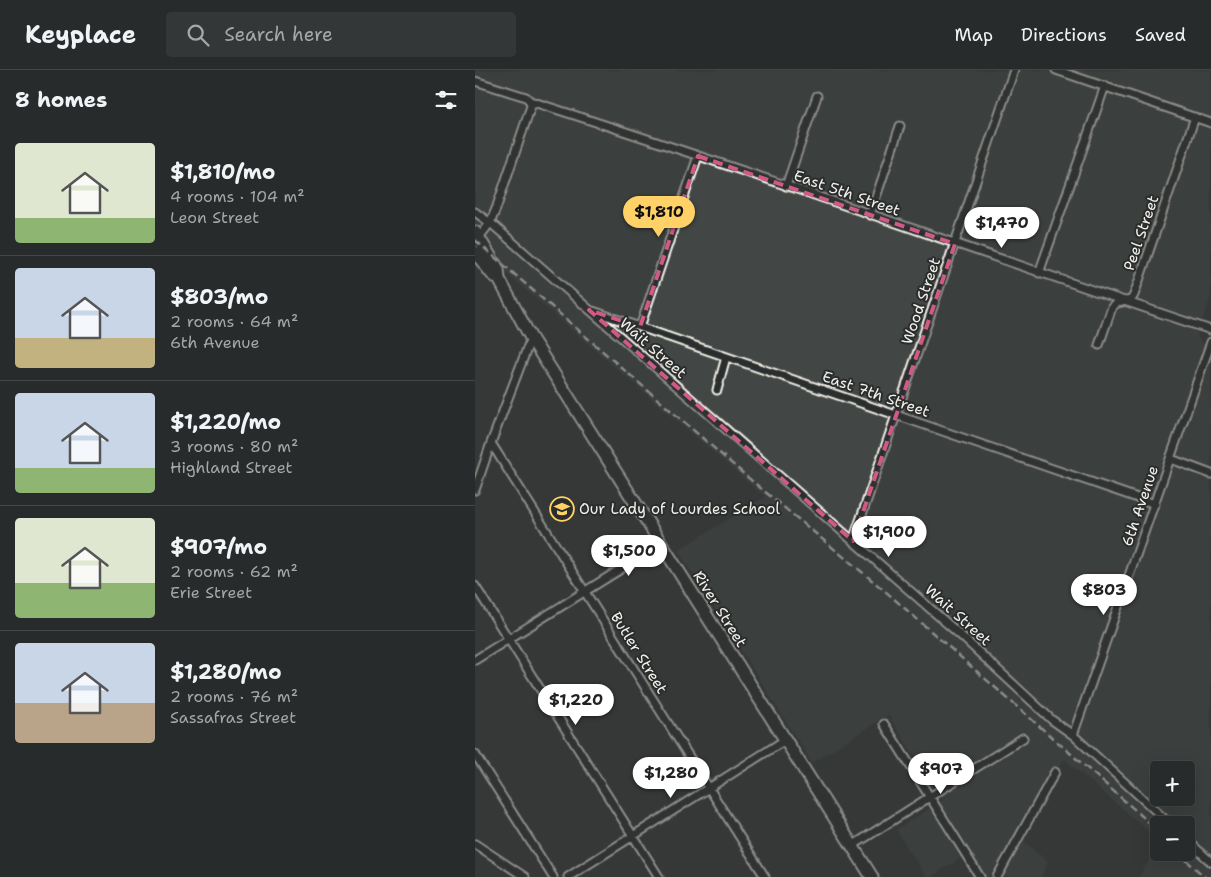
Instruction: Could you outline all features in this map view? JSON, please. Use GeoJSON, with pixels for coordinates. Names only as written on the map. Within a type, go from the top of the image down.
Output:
{"type":"FeatureCollection","features":[{"type":"Feature","properties":{"kind":"main road","name":"River Street"},"geometry":{"type":"LineString","coordinates":[[476,238],[498,269],[499,279],[531,338],[872,877]]}},
{"type":"Feature","properties":{"kind":"main road","name":"River Street"},"geometry":{"type":"LineString","coordinates":[[475,252],[492,274],[499,279]]}},
{"type":"Feature","properties":{"kind":"street","name":"Wood Street"},"geometry":{"type":"LineString","coordinates":[[853,541],[1014,70]]}},
{"type":"Feature","properties":{"kind":"street"},"geometry":{"type":"LineString","coordinates":[[1056,70],[1211,123]]}},
{"type":"Feature","properties":{"kind":"street","name":"East 5th Street"},"geometry":{"type":"LineString","coordinates":[[475,80],[526,97],[530,101],[699,156],[1211,330]]}},
{"type":"Feature","properties":{"kind":"street"},"geometry":{"type":"LineString","coordinates":[[1039,273],[1105,86]]}},
{"type":"Feature","properties":{"kind":"street"},"geometry":{"type":"LineString","coordinates":[[786,186],[817,96]]}},
{"type":"Feature","properties":{"kind":"street"},"geometry":{"type":"LineString","coordinates":[[476,238],[490,223],[531,106],[530,101]]}},
{"type":"Feature","properties":{"kind":"street","name":"Peel Street"},"geometry":{"type":"LineString","coordinates":[[1099,344],[1112,307],[1117,303],[1131,300],[1134,295],[1195,117]]}},
{"type":"Feature","properties":{"kind":"street"},"geometry":{"type":"LineString","coordinates":[[870,215],[901,126]]}},
{"type":"Feature","properties":{"kind":"street"},"geometry":{"type":"LineString","coordinates":[[639,327],[699,156]]}},
{"type":"Feature","properties":{"kind":"street","name":"Wait Street"},"geometry":{"type":"LineString","coordinates":[[475,212],[490,223],[958,633],[1052,720],[1073,735],[1161,816]]}},
{"type":"Feature","properties":{"kind":"street","name":"East 7th Street"},"geometry":{"type":"LineString","coordinates":[[589,310],[1155,504]]}},
{"type":"Feature","properties":{"kind":"street"},"geometry":{"type":"LineString","coordinates":[[475,487],[531,338]]}},
{"type":"Feature","properties":{"kind":"street","name":"6th Avenue"},"geometry":{"type":"LineString","coordinates":[[1073,735],[1211,342]]}},
{"type":"Feature","properties":{"kind":"street"},"geometry":{"type":"LineString","coordinates":[[717,390],[726,357]]}},
{"type":"Feature","properties":{"kind":"street","name":"Butler Street"},"geometry":{"type":"LineString","coordinates":[[491,443],[765,877]]}},
{"type":"Feature","properties":{"kind":"street"},"geometry":{"type":"LineString","coordinates":[[1171,459],[1211,474]]}},
{"type":"Feature","properties":{"kind":"street"},"geometry":{"type":"LineString","coordinates":[[475,660],[661,544]]}},
{"type":"Feature","properties":{"kind":"street"},"geometry":{"type":"LineString","coordinates":[[475,586],[659,877]]}},
{"type":"Feature","properties":{"kind":"street"},"geometry":{"type":"LineString","coordinates":[[884,724],[980,877]]}},
{"type":"Feature","properties":{"kind":"street"},"geometry":{"type":"LineString","coordinates":[[852,846],[1023,738]]}},
{"type":"Feature","properties":{"kind":"street"},"geometry":{"type":"LineString","coordinates":[[568,877],[785,740]]}},
{"type":"Feature","properties":{"kind":"street"},"geometry":{"type":"LineString","coordinates":[[475,754],[553,877]]}},
{"type":"Feature","properties":{"kind":"street"},"geometry":{"type":"LineString","coordinates":[[997,877],[1055,772]]}},
{"type":"Feature","properties":{"kind":"street"},"geometry":{"type":"LineString","coordinates":[[475,844],[525,877]]}},
{"type":"Feature","properties":{"kind":"street"},"geometry":{"type":"LineString","coordinates":[[1195,847],[1211,862]]}},
{"type":"Feature","properties":{"kind":"highlighted area"},"geometry":{"type":"Polygon","coordinates":[[[698,156],[955,244],[853,541],[589,310],[640,327],[698,156]]]}},
{"type":"Feature","properties":{"kind":"shaded area"},"geometry":{"type":"Polygon","coordinates":[[[475,70],[1211,70],[1211,296],[1197,336],[1211,350],[1211,877],[1139,877],[1150,858],[1150,861],[1195,861],[1195,816],[1150,816],[1150,832],[1064,759],[1019,837],[1048,862],[1041,876],[1043,877],[980,877],[966,855],[931,877],[926,877],[896,830],[943,800],[888,715],[812,763],[678,550],[765,497],[475,246],[475,70]]]}},
{"type":"Feature","properties":{"kind":"railway"},"geometry":{"type":"LineString","coordinates":[[475,240],[746,476],[885,591],[1150,823]]}},
{"type":"Feature","properties":{"kind":"railway"},"geometry":{"type":"LineString","coordinates":[[1187,861],[1205,877]]}},
{"type":"Feature","properties":{"kind":"place","name":"Our Lady of Lourdes School"},"geometry":{"type":"Point","coordinates":[562,509]}}]}
